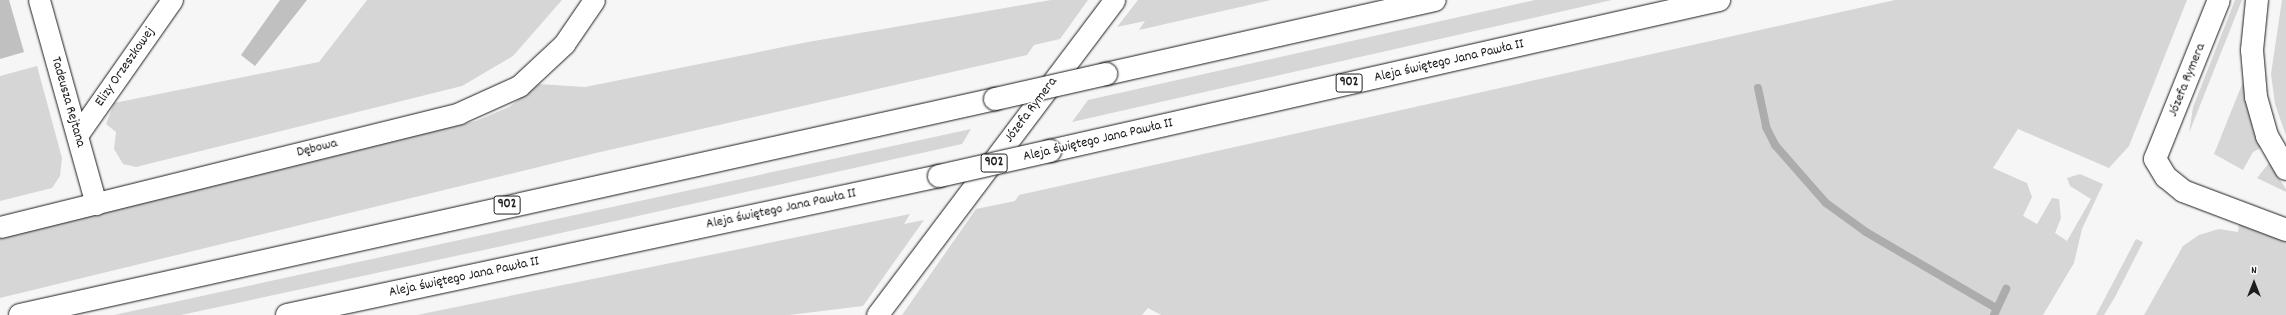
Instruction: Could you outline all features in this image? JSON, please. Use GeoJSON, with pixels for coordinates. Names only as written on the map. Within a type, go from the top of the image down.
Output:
{"type":"FeatureCollection","features":[{"type":"Feature","properties":{"kind":"main road","name":"902"},"geometry":{"type":"LineString","coordinates":[[20,315],[1435,0]]}},
{"type":"Feature","properties":{"kind":"main road","name":"Aleja świętego Jana Pawła II"},"geometry":{"type":"LineString","coordinates":[[287,315],[938,176],[1719,0]]}},
{"type":"Feature","properties":{"kind":"main road","name":"Józefa Rymera"},"geometry":{"type":"LineString","coordinates":[[2219,0],[2155,159],[2166,177],[2183,191],[2286,230]]}},
{"type":"Feature","properties":{"kind":"main road"},"geometry":{"type":"LineString","coordinates":[[2257,0],[2252,50],[2256,97],[2267,136],[2286,169]]}},
{"type":"Feature","properties":{"kind":"street","name":"Tadeusza Rejtana"},"geometry":{"type":"LineString","coordinates":[[39,0],[78,134],[96,204]]}},
{"type":"Feature","properties":{"kind":"street","name":"Elizy Orzeszkowej"},"geometry":{"type":"LineString","coordinates":[[78,134],[172,0]]}},
{"type":"Feature","properties":{"kind":"street","name":"Dębowa"},"geometry":{"type":"LineString","coordinates":[[0,227],[459,113],[519,86],[564,44],[594,0]]}},
{"type":"Feature","properties":{"kind":"street","name":"Józefa Rymera"},"geometry":{"type":"LineString","coordinates":[[877,315],[1114,0]]}},
{"type":"Feature","properties":{"kind":"shaded area"},"geometry":{"type":"Polygon","coordinates":[[[367,0],[562,0],[513,56],[462,86],[136,167],[123,164],[114,149],[116,132],[106,124],[114,103],[319,62],[367,0]]]}},
{"type":"Feature","properties":{"kind":"shaded area"},"geometry":{"type":"Polygon","coordinates":[[[1051,0],[1088,0],[1060,39],[1034,45],[1027,55],[596,153],[0,298],[0,238],[476,121],[509,107],[539,84],[585,87],[808,42],[1051,0]]]}},
{"type":"Feature","properties":{"kind":"shaded area"},"geometry":{"type":"Polygon","coordinates":[[[1138,0],[1271,0],[1139,30],[1145,21],[1117,27],[1138,0]]]}},
{"type":"Feature","properties":{"kind":"shaded area"},"geometry":{"type":"Polygon","coordinates":[[[1535,0],[1612,0],[1072,122],[1088,100],[1535,0]]]}},
{"type":"Feature","properties":{"kind":"shaded area"},"geometry":{"type":"Polygon","coordinates":[[[1895,0],[2187,0],[2129,146],[2109,168],[2018,129],[1993,168],[2027,183],[2032,197],[2023,216],[2037,224],[2052,198],[2059,199],[2061,218],[2055,233],[2067,241],[2091,199],[2070,186],[2067,178],[2080,174],[2103,184],[2082,229],[2074,263],[2043,315],[1161,315],[1148,308],[1142,315],[902,315],[976,209],[1015,201],[1019,195],[1895,0]]]}},
{"type":"Feature","properties":{"kind":"shaded area"},"geometry":{"type":"Polygon","coordinates":[[[2235,0],[2242,0],[2189,133],[2193,107],[2235,0]]]}},
{"type":"Feature","properties":{"kind":"shaded area"},"geometry":{"type":"Polygon","coordinates":[[[2282,0],[2286,0],[2286,136],[2275,104],[2271,74],[2282,0]]]}},
{"type":"Feature","properties":{"kind":"shaded area"},"geometry":{"type":"Polygon","coordinates":[[[37,66],[62,158],[60,176],[52,188],[0,201],[0,76],[37,66]]]}},
{"type":"Feature","properties":{"kind":"shaded area"},"geometry":{"type":"Polygon","coordinates":[[[2243,82],[2253,130],[2261,148],[2253,152],[2243,170],[2214,154],[2243,82]]]}},
{"type":"Feature","properties":{"kind":"shaded area"},"geometry":{"type":"Polygon","coordinates":[[[971,129],[962,144],[507,245],[181,315],[114,315],[971,129]]]}},
{"type":"Feature","properties":{"kind":"shaded area"},"geometry":{"type":"Polygon","coordinates":[[[2269,163],[2286,189],[2286,192],[2257,178],[2269,163]]]}},
{"type":"Feature","properties":{"kind":"shaded area"},"geometry":{"type":"Polygon","coordinates":[[[910,214],[904,224],[924,220],[863,306],[789,315],[417,315],[910,214]]]}},
{"type":"Feature","properties":{"kind":"shaded area"},"geometry":{"type":"Polygon","coordinates":[[[2239,224],[2286,241],[2286,315],[2144,315],[2183,246],[2199,235],[2219,229],[2238,232],[2239,224]]]}},
{"type":"Feature","properties":{"kind":"shaded area"},"geometry":{"type":"Polygon","coordinates":[[[2136,239],[2143,242],[2115,297],[2104,315],[2096,315],[2136,239]]]}},
{"type":"Feature","properties":{"kind":"building"},"geometry":{"type":"Polygon","coordinates":[[[0,0],[9,0],[24,52],[0,59],[0,0]]]}},
{"type":"Feature","properties":{"kind":"building"},"geometry":{"type":"Polygon","coordinates":[[[280,0],[307,0],[255,66],[241,55],[280,0]]]}},
{"type":"Feature","properties":{"kind":"waterway"},"geometry":{"type":"LineString","coordinates":[[1758,88],[1766,127],[1775,145],[1826,203],[1866,232],[1996,308]]}},
{"type":"Feature","properties":{"kind":"waterway"},"geometry":{"type":"LineString","coordinates":[[1994,315],[2006,289]]}}]}
